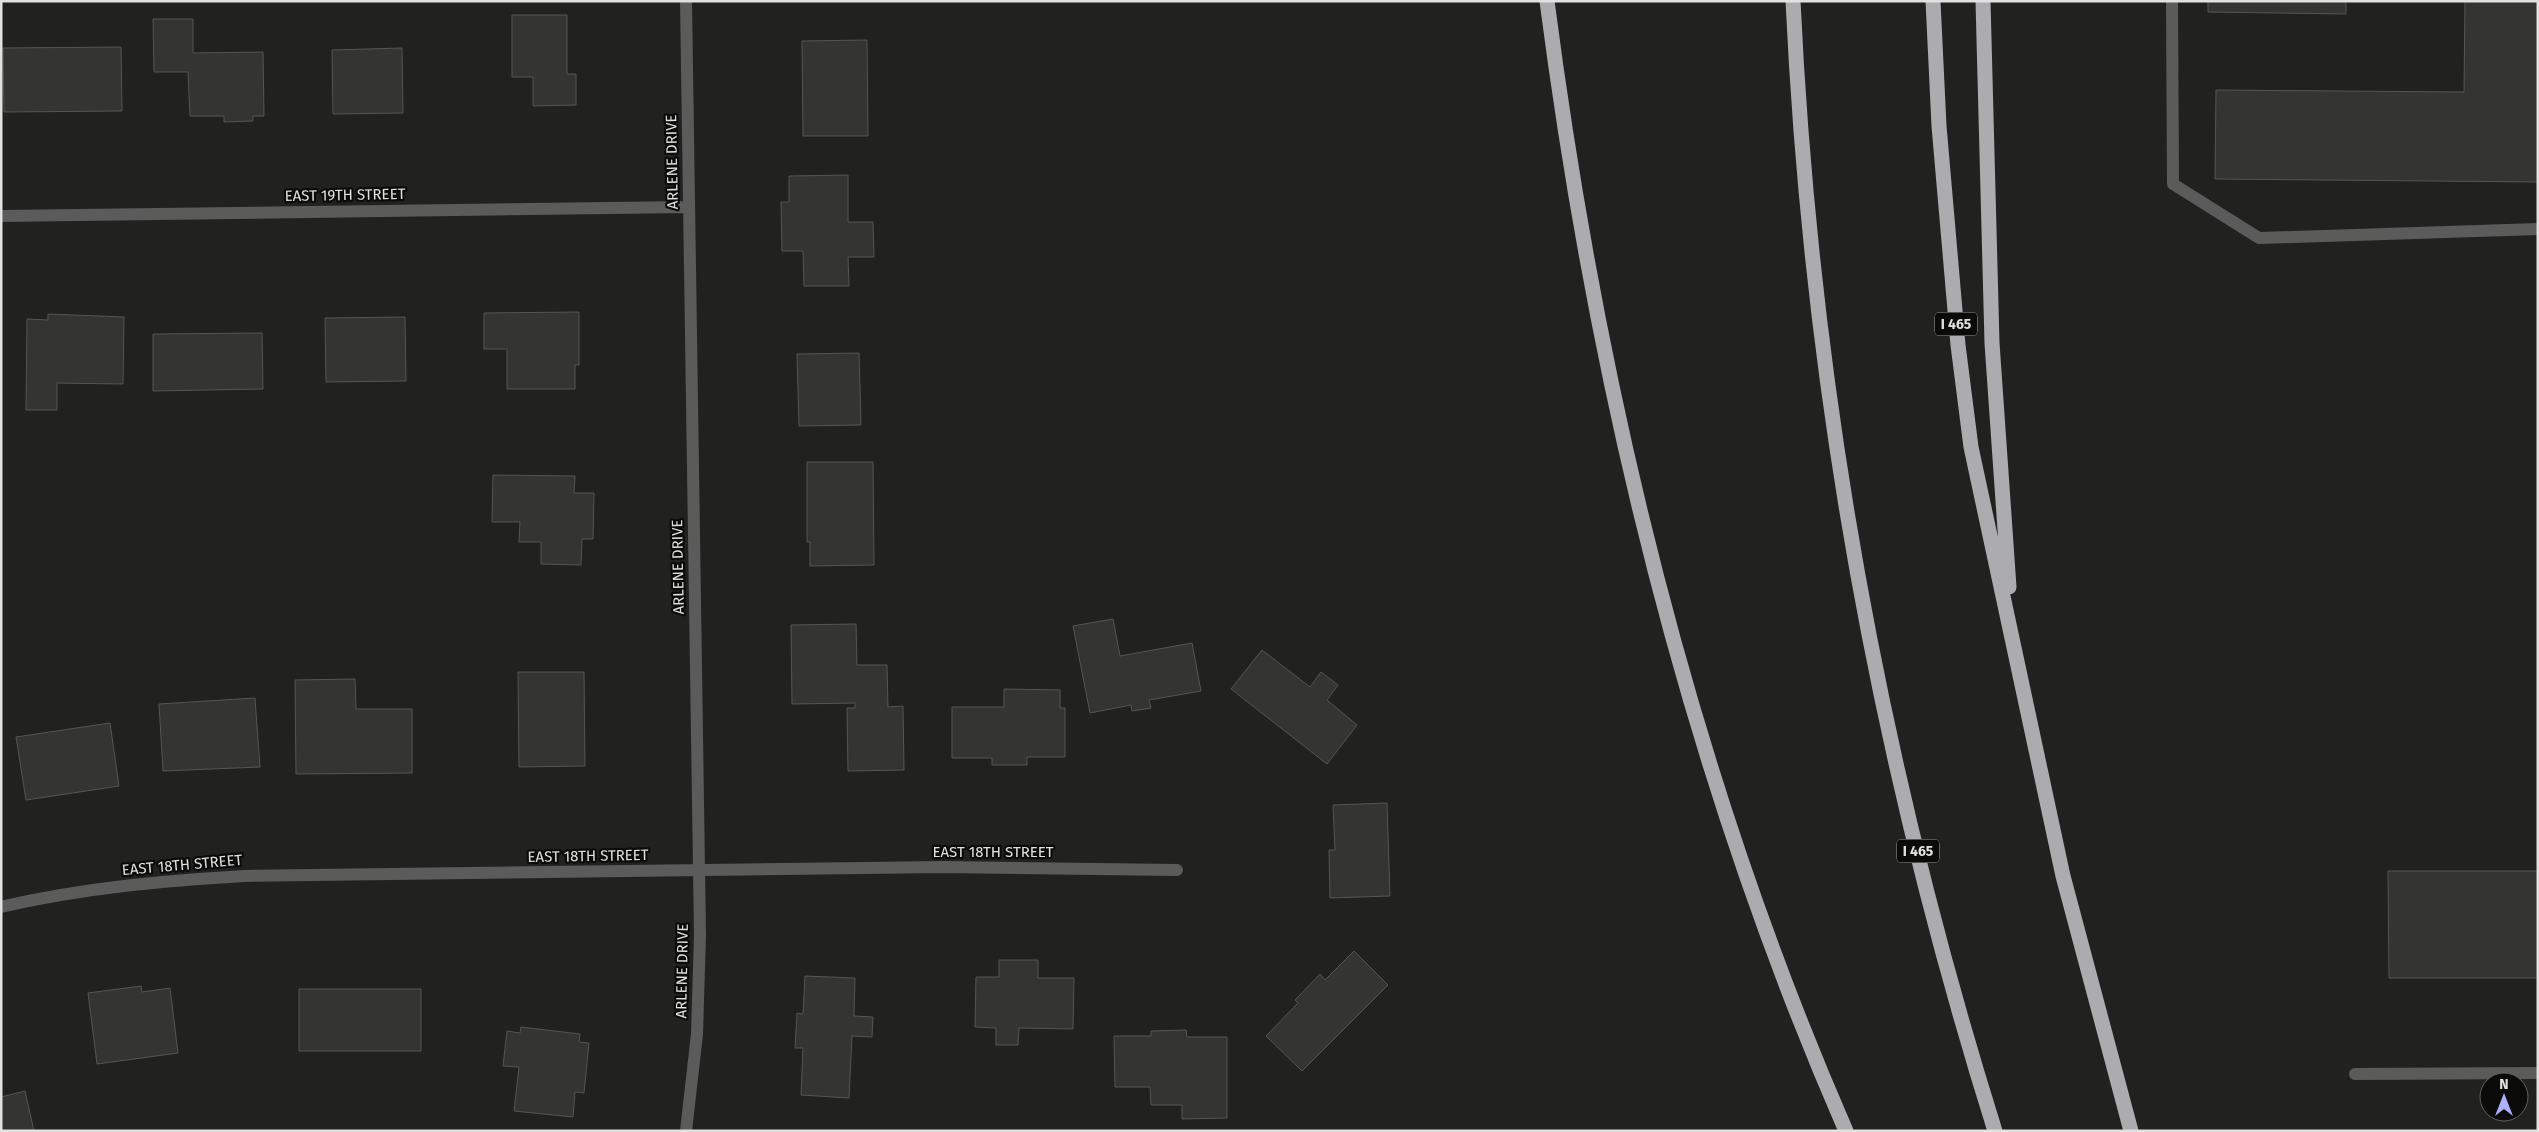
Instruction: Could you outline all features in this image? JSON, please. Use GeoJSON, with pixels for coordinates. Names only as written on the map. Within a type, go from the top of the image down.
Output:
{"type":"FeatureCollection","features":[{"type":"Feature","properties":{"kind":"highway"},"geometry":{"type":"LineString","coordinates":[[1547,1],[1562,114],[1596,310],[1627,453],[1675,642],[1722,801],[1762,916],[1846,1131]]}},
{"type":"Feature","properties":{"kind":"highway","name":"I 465"},"geometry":{"type":"LineString","coordinates":[[1793,1],[1796,71],[1812,258],[1833,427],[1855,567],[1892,740],[1932,910],[1995,1131]]}},
{"type":"Feature","properties":{"kind":"highway","name":"I 465"},"geometry":{"type":"LineString","coordinates":[[1933,1],[1939,126],[1958,345],[1972,447],[2063,876],[2131,1131]]}},
{"type":"Feature","properties":{"kind":"highway"},"geometry":{"type":"LineString","coordinates":[[1983,1],[1992,343],[2013,642]]}},
{"type":"Feature","properties":{"kind":"street","name":"ARLENE DRIVE"},"geometry":{"type":"LineString","coordinates":[[686,1],[699,870],[699,994],[695,1053],[686,1131]]}},
{"type":"Feature","properties":{"kind":"street"},"geometry":{"type":"LineString","coordinates":[[2172,1],[2173,184],[2259,238],[2538,230]]}},
{"type":"Feature","properties":{"kind":"street","name":"EAST 19TH STREET"},"geometry":{"type":"LineString","coordinates":[[1,216],[689,207]]}},
{"type":"Feature","properties":{"kind":"street","name":"EAST 18TH STREET"},"geometry":{"type":"LineString","coordinates":[[1,907],[90,890],[147,883],[244,876],[944,867],[1177,870]]}},
{"type":"Feature","properties":{"kind":"street"},"geometry":{"type":"LineString","coordinates":[[2355,1074],[2538,1072]]}},
{"type":"Feature","properties":{"kind":"building"},"geometry":{"type":"Polygon","coordinates":[[[2208,1],[2346,1],[2346,14],[2208,12],[2208,1]]]}},
{"type":"Feature","properties":{"kind":"building"},"geometry":{"type":"Polygon","coordinates":[[[2465,1],[2538,1],[2538,182],[2215,179],[2216,90],[2464,92],[2465,1]]]}},
{"type":"Feature","properties":{"kind":"building"},"geometry":{"type":"Polygon","coordinates":[[[512,15],[567,15],[567,74],[576,74],[576,105],[533,106],[533,77],[512,77],[512,15]]]}},
{"type":"Feature","properties":{"kind":"building"},"geometry":{"type":"Polygon","coordinates":[[[153,19],[193,19],[193,53],[263,52],[264,116],[253,116],[253,121],[224,122],[224,116],[190,116],[188,72],[154,72],[153,19]]]}},
{"type":"Feature","properties":{"kind":"building"},"geometry":{"type":"Polygon","coordinates":[[[867,40],[868,136],[803,136],[802,41],[867,40]]]}},
{"type":"Feature","properties":{"kind":"building"},"geometry":{"type":"Polygon","coordinates":[[[121,47],[122,111],[4,112],[3,48],[121,47]]]}},
{"type":"Feature","properties":{"kind":"building"},"geometry":{"type":"Polygon","coordinates":[[[402,48],[403,113],[333,114],[332,50],[402,48]]]}},
{"type":"Feature","properties":{"kind":"building"},"geometry":{"type":"Polygon","coordinates":[[[848,175],[848,222],[873,222],[874,257],[848,257],[849,286],[804,286],[803,251],[782,251],[781,202],[789,202],[789,176],[848,175]]]}},
{"type":"Feature","properties":{"kind":"building"},"geometry":{"type":"Polygon","coordinates":[[[579,312],[579,365],[575,365],[575,389],[507,389],[507,349],[484,349],[484,313],[579,312]]]}},
{"type":"Feature","properties":{"kind":"building"},"geometry":{"type":"Polygon","coordinates":[[[48,314],[124,317],[123,384],[57,383],[57,410],[26,410],[27,319],[48,320],[48,314]]]}},
{"type":"Feature","properties":{"kind":"building"},"geometry":{"type":"Polygon","coordinates":[[[405,317],[406,381],[326,382],[325,318],[405,317]]]}},
{"type":"Feature","properties":{"kind":"building"},"geometry":{"type":"Polygon","coordinates":[[[262,333],[263,389],[153,391],[153,334],[262,333]]]}},
{"type":"Feature","properties":{"kind":"building"},"geometry":{"type":"Polygon","coordinates":[[[859,353],[861,425],[799,426],[797,354],[859,353]]]}},
{"type":"Feature","properties":{"kind":"building"},"geometry":{"type":"Polygon","coordinates":[[[807,462],[873,462],[874,565],[810,566],[810,542],[807,542],[807,462]]]}},
{"type":"Feature","properties":{"kind":"building"},"geometry":{"type":"Polygon","coordinates":[[[493,475],[575,476],[574,493],[594,493],[593,539],[582,539],[581,565],[541,564],[541,542],[519,542],[520,522],[492,522],[493,475]]]}},
{"type":"Feature","properties":{"kind":"building"},"geometry":{"type":"Polygon","coordinates":[[[1113,619],[1120,656],[1192,643],[1201,691],[1149,700],[1151,708],[1132,711],[1131,705],[1090,713],[1073,626],[1113,619]]]}},
{"type":"Feature","properties":{"kind":"building"},"geometry":{"type":"Polygon","coordinates":[[[856,624],[857,665],[887,665],[888,707],[903,706],[904,770],[848,771],[847,708],[855,708],[855,703],[792,704],[791,625],[856,624]]]}},
{"type":"Feature","properties":{"kind":"building"},"geometry":{"type":"Polygon","coordinates":[[[1262,650],[1310,687],[1321,672],[1338,685],[1327,700],[1357,725],[1327,764],[1231,689],[1262,650]]]}},
{"type":"Feature","properties":{"kind":"building"},"geometry":{"type":"Polygon","coordinates":[[[518,672],[584,672],[585,766],[519,767],[518,672]]]}},
{"type":"Feature","properties":{"kind":"building"},"geometry":{"type":"Polygon","coordinates":[[[355,679],[356,709],[412,709],[412,773],[296,774],[295,680],[355,679]]]}},
{"type":"Feature","properties":{"kind":"building"},"geometry":{"type":"Polygon","coordinates":[[[1004,689],[1060,690],[1060,708],[1065,708],[1065,757],[1027,757],[1027,765],[992,765],[992,758],[952,758],[952,707],[1004,707],[1004,689]]]}},
{"type":"Feature","properties":{"kind":"building"},"geometry":{"type":"Polygon","coordinates":[[[255,698],[260,767],[163,771],[159,704],[255,698]]]}},
{"type":"Feature","properties":{"kind":"building"},"geometry":{"type":"Polygon","coordinates":[[[110,723],[119,786],[26,800],[16,737],[110,723]]]}},
{"type":"Feature","properties":{"kind":"building"},"geometry":{"type":"Polygon","coordinates":[[[1387,803],[1390,896],[1330,898],[1329,850],[1335,850],[1333,805],[1387,803]]]}},
{"type":"Feature","properties":{"kind":"building"},"geometry":{"type":"Polygon","coordinates":[[[2388,871],[2538,871],[2538,978],[2389,978],[2388,871]]]}},
{"type":"Feature","properties":{"kind":"building"},"geometry":{"type":"Polygon","coordinates":[[[1354,951],[1388,985],[1302,1071],[1266,1036],[1298,1003],[1295,1000],[1320,974],[1325,980],[1354,951]]]}},
{"type":"Feature","properties":{"kind":"building"},"geometry":{"type":"Polygon","coordinates":[[[999,960],[1038,960],[1038,978],[1074,978],[1073,1029],[1019,1028],[1018,1045],[996,1045],[996,1028],[975,1027],[976,977],[999,977],[999,960]]]}},
{"type":"Feature","properties":{"kind":"building"},"geometry":{"type":"Polygon","coordinates":[[[805,976],[855,978],[854,1016],[873,1017],[872,1037],[852,1036],[849,1098],[801,1095],[803,1048],[795,1048],[797,1013],[803,1014],[805,976]]]}},
{"type":"Feature","properties":{"kind":"building"},"geometry":{"type":"Polygon","coordinates":[[[141,986],[142,992],[170,988],[178,1053],[97,1064],[88,993],[141,986]]]}},
{"type":"Feature","properties":{"kind":"building"},"geometry":{"type":"Polygon","coordinates":[[[299,989],[421,989],[421,1051],[299,1051],[299,989]]]}},
{"type":"Feature","properties":{"kind":"building"},"geometry":{"type":"Polygon","coordinates":[[[521,1027],[580,1034],[579,1042],[589,1043],[584,1093],[575,1092],[573,1117],[514,1111],[519,1067],[503,1066],[507,1031],[520,1033],[521,1027]]]}},
{"type":"Feature","properties":{"kind":"building"},"geometry":{"type":"Polygon","coordinates":[[[1186,1030],[1187,1037],[1227,1037],[1227,1118],[1182,1119],[1182,1105],[1151,1105],[1150,1087],[1115,1087],[1114,1036],[1151,1036],[1151,1031],[1186,1030]]]}},
{"type":"Feature","properties":{"kind":"building"},"geometry":{"type":"Polygon","coordinates":[[[25,1091],[34,1131],[1,1131],[1,1097],[25,1091]]]}}]}
